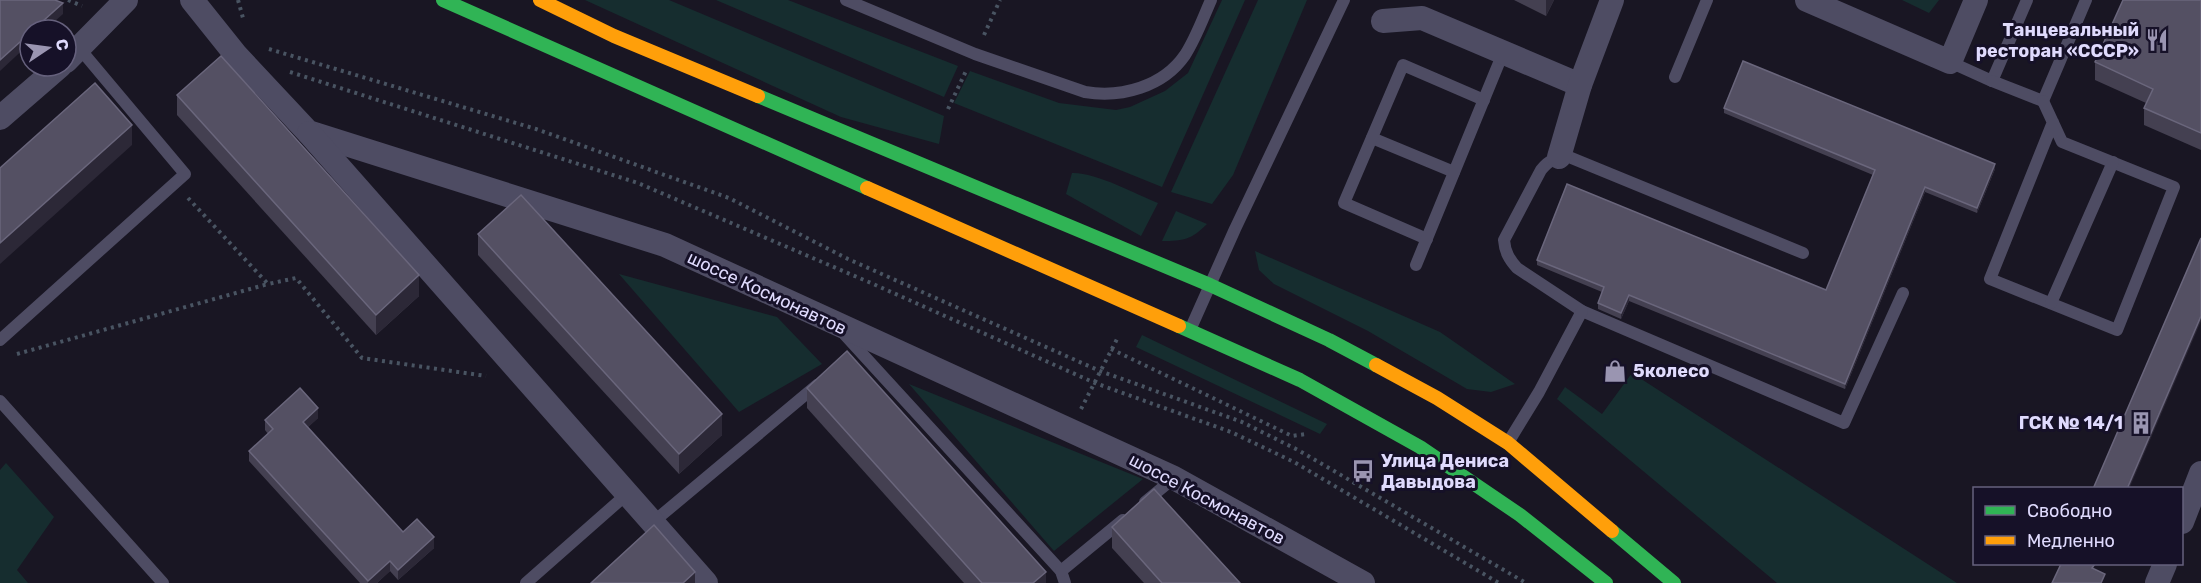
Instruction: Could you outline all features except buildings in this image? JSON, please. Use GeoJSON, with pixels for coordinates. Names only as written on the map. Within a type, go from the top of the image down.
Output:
{"type":"FeatureCollection","features":[{"type":"Feature","properties":{"kind":"main road"},"geometry":{"type":"LineString","coordinates":[[443,0],[1300,380],[1420,447],[1520,516],[1606,583]]}},
{"type":"Feature","properties":{"kind":"main road"},"geometry":{"type":"LineString","coordinates":[[540,0],[614,36],[1210,285],[1329,340],[1437,398],[1508,443],[1674,583]]}},
{"type":"Feature","properties":{"kind":"street"},"geometry":{"type":"LineString","coordinates":[[78,50],[126,0]]}},
{"type":"Feature","properties":{"kind":"street","name":"шоссе Космонавтов"},"geometry":{"type":"LineString","coordinates":[[192,0],[236,54],[308,132],[665,245],[1174,478],[1363,583]]}},
{"type":"Feature","properties":{"kind":"street"},"geometry":{"type":"LineString","coordinates":[[1559,157],[1580,85],[1612,0]]}},
{"type":"Feature","properties":{"kind":"street"},"geometry":{"type":"LineString","coordinates":[[1807,0],[1950,62],[1976,0]]}},
{"type":"Feature","properties":{"kind":"street"},"geometry":{"type":"LineString","coordinates":[[1383,21],[1422,18],[1580,85]]}},
{"type":"Feature","properties":{"kind":"street"},"geometry":{"type":"LineString","coordinates":[[0,118],[46,78]]}},
{"type":"Feature","properties":{"kind":"street"},"geometry":{"type":"LineString","coordinates":[[308,132],[706,583]]}},
{"type":"Feature","properties":{"kind":"street"},"geometry":{"type":"LineString","coordinates":[[2183,517],[2201,473]]}},
{"type":"Feature","properties":{"kind":"street"},"geometry":{"type":"LineString","coordinates":[[2157,583],[2165,565]]}},
{"type":"Feature","properties":{"kind":"lane"},"geometry":{"type":"LineString","coordinates":[[846,0],[975,54],[1084,92],[1101,95],[1129,92],[1145,86],[1176,66],[1191,44],[1211,0]]}},
{"type":"Feature","properties":{"kind":"lane"},"geometry":{"type":"LineString","coordinates":[[1189,331],[1344,0]]}},
{"type":"Feature","properties":{"kind":"lane"},"geometry":{"type":"LineString","coordinates":[[1675,76],[1707,0]]}},
{"type":"Feature","properties":{"kind":"lane"},"geometry":{"type":"LineString","coordinates":[[1992,81],[2027,0]]}},
{"type":"Feature","properties":{"kind":"lane"},"geometry":{"type":"LineString","coordinates":[[2043,101],[2086,0]]}},
{"type":"Feature","properties":{"kind":"lane"},"geometry":{"type":"LineString","coordinates":[[1416,265],[1503,53]]}},
{"type":"Feature","properties":{"kind":"lane"},"geometry":{"type":"LineString","coordinates":[[0,340],[185,174],[78,60]]}},
{"type":"Feature","properties":{"kind":"lane"},"geometry":{"type":"LineString","coordinates":[[1950,62],[2043,101],[2062,142],[2174,187],[2117,330],[1990,279],[2052,122]]}},
{"type":"Feature","properties":{"kind":"lane"},"geometry":{"type":"LineString","coordinates":[[1426,239],[1344,203],[1403,65],[1484,100]]}},
{"type":"Feature","properties":{"kind":"lane"},"geometry":{"type":"LineString","coordinates":[[1372,138],[1454,172]]}},
{"type":"Feature","properties":{"kind":"lane"},"geometry":{"type":"LineString","coordinates":[[1803,254],[1569,158],[1559,157],[1546,164],[1541,170],[1504,240],[1509,259],[1528,276],[1582,311],[1844,423],[1903,292]]}},
{"type":"Feature","properties":{"kind":"lane"},"geometry":{"type":"LineString","coordinates":[[2051,303],[2113,162]]}},
{"type":"Feature","properties":{"kind":"lane"},"geometry":{"type":"LineString","coordinates":[[1508,443],[1539,392],[1582,311]]}},
{"type":"Feature","properties":{"kind":"lane"},"geometry":{"type":"LineString","coordinates":[[837,325],[856,354],[1063,577],[1135,510],[1174,478]]}},
{"type":"Feature","properties":{"kind":"lane"},"geometry":{"type":"LineString","coordinates":[[652,523],[824,380]]}},
{"type":"Feature","properties":{"kind":"lane"},"geometry":{"type":"LineString","coordinates":[[0,401],[163,583]]}},
{"type":"Feature","properties":{"kind":"lane"},"geometry":{"type":"LineString","coordinates":[[526,583],[627,494]]}},
{"type":"Feature","properties":{"kind":"path"},"geometry":{"type":"LineString","coordinates":[[68,0],[82,6]]}},
{"type":"Feature","properties":{"kind":"path"},"geometry":{"type":"LineString","coordinates":[[238,0],[243,21]]}},
{"type":"Feature","properties":{"kind":"path"},"geometry":{"type":"LineString","coordinates":[[266,48],[536,129],[729,198],[848,259],[1100,371],[1242,422],[1298,450],[1526,583]]}},
{"type":"Feature","properties":{"kind":"path"},"geometry":{"type":"LineString","coordinates":[[281,69],[638,183],[871,283],[1095,383],[1231,432],[1294,462],[1498,583]]}},
{"type":"Feature","properties":{"kind":"path"},"geometry":{"type":"LineString","coordinates":[[174,183],[268,284]]}},
{"type":"Feature","properties":{"kind":"path"},"geometry":{"type":"LineString","coordinates":[[11,356],[296,278],[362,358],[529,383]]}},
{"type":"Feature","properties":{"kind":"path"},"geometry":{"type":"LineString","coordinates":[[1070,431],[1117,339]]}},
{"type":"Feature","properties":{"kind":"path"},"geometry":{"type":"LineString","coordinates":[[1111,349],[1292,436],[1306,434]]}},
{"type":"Feature","properties":{"kind":"green space"},"geometry":{"type":"Polygon","coordinates":[[[585,0],[669,0],[944,116],[939,144],[841,117],[585,0]]]}},
{"type":"Feature","properties":{"kind":"green space"},"geometry":{"type":"Polygon","coordinates":[[[716,0],[788,0],[958,66],[944,97],[716,0]]]}},
{"type":"Feature","properties":{"kind":"green space"},"geometry":{"type":"Polygon","coordinates":[[[1222,0],[1245,0],[1162,187],[954,103],[970,71],[1059,103],[1116,110],[1130,107],[1165,91],[1188,73],[1222,0]]]}},
{"type":"Feature","properties":{"kind":"green space"},"geometry":{"type":"Polygon","coordinates":[[[1258,0],[1307,0],[1233,175],[1212,204],[1171,192],[1258,0]]]}},
{"type":"Feature","properties":{"kind":"green space"},"geometry":{"type":"Polygon","coordinates":[[[1902,0],[1939,0],[1929,13],[1902,0]]]}},
{"type":"Feature","properties":{"kind":"green space"},"geometry":{"type":"Polygon","coordinates":[[[1072,173],[1104,180],[1158,203],[1141,236],[1066,194],[1072,173]]]}},
{"type":"Feature","properties":{"kind":"green space"},"geometry":{"type":"Polygon","coordinates":[[[1176,211],[1207,224],[1186,239],[1162,241],[1176,211]]]}},
{"type":"Feature","properties":{"kind":"green space"},"geometry":{"type":"Polygon","coordinates":[[[1255,251],[1440,332],[1515,384],[1491,392],[1467,389],[1368,331],[1274,284],[1259,270],[1255,251]]]}},
{"type":"Feature","properties":{"kind":"green space"},"geometry":{"type":"Polygon","coordinates":[[[619,274],[777,317],[822,364],[739,412],[619,274]]]}},
{"type":"Feature","properties":{"kind":"green space"},"geometry":{"type":"Polygon","coordinates":[[[1142,335],[1327,424],[1320,434],[1136,347],[1142,335]]]}},
{"type":"Feature","properties":{"kind":"green space"},"geometry":{"type":"Polygon","coordinates":[[[1632,373],[1957,583],[1777,583],[1557,399],[1565,387],[1602,414],[1632,373]]]}},
{"type":"Feature","properties":{"kind":"green space"},"geometry":{"type":"Polygon","coordinates":[[[909,384],[1143,479],[1054,551],[909,384]]]}},
{"type":"Feature","properties":{"kind":"green space"},"geometry":{"type":"Polygon","coordinates":[[[6,463],[54,517],[17,570],[28,583],[0,583],[0,470],[6,463]]]}},
{"type":"Feature","properties":{"kind":"traffic: fast"},"geometry":{"type":"LineString","coordinates":[[443,0],[867,188]]}},
{"type":"Feature","properties":{"kind":"traffic: fast"},"geometry":{"type":"LineString","coordinates":[[758,96],[1210,285],[1329,340],[1376,365]]}},
{"type":"Feature","properties":{"kind":"traffic: fast"},"geometry":{"type":"LineString","coordinates":[[1179,326],[1300,380],[1420,447],[1520,515],[1606,583]]}},
{"type":"Feature","properties":{"kind":"traffic: fast"},"geometry":{"type":"LineString","coordinates":[[1612,531],[1674,583]]}},
{"type":"Feature","properties":{"kind":"traffic: slow"},"geometry":{"type":"LineString","coordinates":[[540,0],[614,36],[758,96]]}},
{"type":"Feature","properties":{"kind":"traffic: slow"},"geometry":{"type":"LineString","coordinates":[[867,188],[1179,326]]}},
{"type":"Feature","properties":{"kind":"traffic: slow"},"geometry":{"type":"LineString","coordinates":[[1376,365],[1437,398],[1508,443],[1612,531]]}},
{"type":"Feature","properties":{"kind":"place","name":"Танцевальный ресторан «СССР»"},"geometry":{"type":"Point","coordinates":[2157,40]}},
{"type":"Feature","properties":{"kind":"place","name":"5колесо"},"geometry":{"type":"Point","coordinates":[1615,371]}},
{"type":"Feature","properties":{"kind":"place","name":"ГСК № 14/1"},"geometry":{"type":"Point","coordinates":[2141,423]}},
{"type":"Feature","properties":{"kind":"place","name":"Улица Дениса Давыдова"},"geometry":{"type":"Point","coordinates":[1363,471]}}]}
